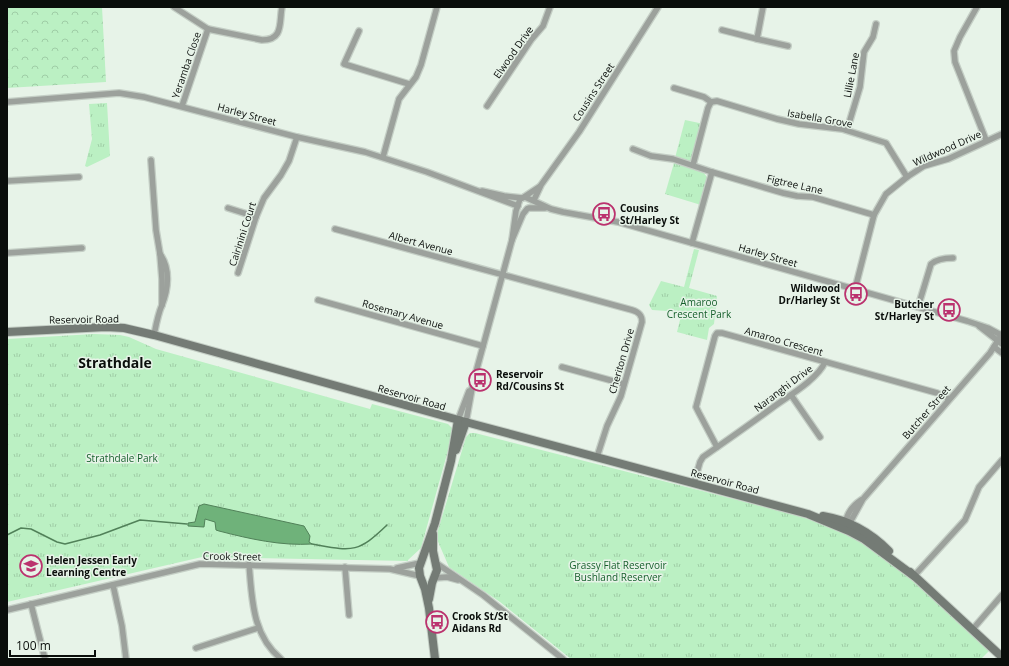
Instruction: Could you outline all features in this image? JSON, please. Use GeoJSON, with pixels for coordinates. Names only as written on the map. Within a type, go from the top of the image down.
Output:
{"type":"FeatureCollection","features":[{"type":"Feature","properties":{"kind":"main road","name":"Reservoir Road"},"geometry":{"type":"LineString","coordinates":[[7,332],[106,327],[124,328],[847,525],[914,576],[1002,657]]}},
{"type":"Feature","properties":{"kind":"main road"},"geometry":{"type":"LineString","coordinates":[[435,659],[429,608],[425,589],[418,571],[435,522],[451,462],[460,440],[462,421]]}},
{"type":"Feature","properties":{"kind":"main road"},"geometry":{"type":"LineString","coordinates":[[429,608],[431,588],[437,570],[432,543],[435,522]]}},
{"type":"Feature","properties":{"kind":"main road"},"geometry":{"type":"LineString","coordinates":[[420,563],[429,560],[436,563]]}},
{"type":"Feature","properties":{"kind":"main road"},"geometry":{"type":"LineString","coordinates":[[420,576],[426,580],[434,578]]}},
{"type":"Feature","properties":{"kind":"street","name":"Yeramba Close"},"geometry":{"type":"LineString","coordinates":[[174,7],[208,29],[262,40],[277,35],[280,28],[282,7]]}},
{"type":"Feature","properties":{"kind":"street"},"geometry":{"type":"LineString","coordinates":[[383,157],[399,99],[409,84],[416,77],[438,7]]}},
{"type":"Feature","properties":{"kind":"street","name":"Elwood Drive"},"geometry":{"type":"LineString","coordinates":[[487,106],[531,40],[544,26],[550,7]]}},
{"type":"Feature","properties":{"kind":"street","name":"Cousins Street"},"geometry":{"type":"LineString","coordinates":[[528,208],[534,200],[541,185],[579,132],[658,7]]}},
{"type":"Feature","properties":{"kind":"street"},"geometry":{"type":"LineString","coordinates":[[757,39],[763,7]]}},
{"type":"Feature","properties":{"kind":"street"},"geometry":{"type":"LineString","coordinates":[[977,7],[954,51],[955,62],[986,140]]}},
{"type":"Feature","properties":{"kind":"street","name":"Lillie Lane"},"geometry":{"type":"LineString","coordinates":[[847,130],[860,87],[864,52],[873,37],[876,24]]}},
{"type":"Feature","properties":{"kind":"street","name":"Yeramba Close"},"geometry":{"type":"LineString","coordinates":[[182,106],[208,29]]}},
{"type":"Feature","properties":{"kind":"street"},"geometry":{"type":"LineString","coordinates":[[722,30],[788,46]]}},
{"type":"Feature","properties":{"kind":"street"},"geometry":{"type":"LineString","coordinates":[[359,31],[344,64],[409,84]]}},
{"type":"Feature","properties":{"kind":"street","name":"Isabella Grove"},"geometry":{"type":"LineString","coordinates":[[674,88],[704,97],[711,102],[717,101],[784,121],[847,130],[886,143],[907,177]]}},
{"type":"Feature","properties":{"kind":"street","name":"Harley Street"},"geometry":{"type":"LineString","coordinates":[[7,102],[119,94],[144,96],[297,137],[383,157],[518,206],[551,209],[574,215],[611,220],[918,307],[988,328],[1001,337]]}},
{"type":"Feature","properties":{"kind":"street"},"geometry":{"type":"LineString","coordinates":[[693,165],[708,108],[711,102]]}},
{"type":"Feature","properties":{"kind":"street","name":"Wildwood Drive"},"geometry":{"type":"LineString","coordinates":[[854,289],[874,215],[886,194],[907,177],[924,166],[948,159],[986,140],[1002,134]]}},
{"type":"Feature","properties":{"kind":"street","name":"Cairinini Court"},"geometry":{"type":"LineString","coordinates":[[238,273],[256,217],[264,198],[289,162],[297,137]]}},
{"type":"Feature","properties":{"kind":"street","name":"Figtree Lane"},"geometry":{"type":"LineString","coordinates":[[633,149],[651,156],[673,159],[712,172],[797,196],[814,197],[874,215]]}},
{"type":"Feature","properties":{"kind":"street"},"geometry":{"type":"LineString","coordinates":[[151,160],[156,230],[165,279],[162,305],[154,335]]}},
{"type":"Feature","properties":{"kind":"street"},"geometry":{"type":"LineString","coordinates":[[692,243],[712,172]]}},
{"type":"Feature","properties":{"kind":"street"},"geometry":{"type":"LineString","coordinates":[[7,181],[79,177]]}},
{"type":"Feature","properties":{"kind":"street","name":"Cousins Street"},"geometry":{"type":"LineString","coordinates":[[523,198],[541,185]]}},
{"type":"Feature","properties":{"kind":"street","name":"Harley Street"},"geometry":{"type":"LineString","coordinates":[[477,190],[504,196],[534,200],[551,209]]}},
{"type":"Feature","properties":{"kind":"street"},"geometry":{"type":"LineString","coordinates":[[462,421],[512,240],[518,206],[523,198]]}},
{"type":"Feature","properties":{"kind":"street"},"geometry":{"type":"LineString","coordinates":[[228,208],[256,217]]}},
{"type":"Feature","properties":{"kind":"street"},"geometry":{"type":"LineString","coordinates":[[512,240],[523,214],[528,208]]}},
{"type":"Feature","properties":{"kind":"street","name":"Albert Avenue"},"geometry":{"type":"LineString","coordinates":[[335,229],[502,275]]}},
{"type":"Feature","properties":{"kind":"street"},"geometry":{"type":"LineString","coordinates":[[7,253],[82,248]]}},
{"type":"Feature","properties":{"kind":"street"},"geometry":{"type":"LineString","coordinates":[[918,307],[931,264],[934,261],[953,258]]}},
{"type":"Feature","properties":{"kind":"street","name":"Cheriton Drive"},"geometry":{"type":"LineString","coordinates":[[502,275],[640,313],[642,322],[624,384],[618,402],[606,426],[597,457]]}},
{"type":"Feature","properties":{"kind":"street","name":"Rosemary Avenue"},"geometry":{"type":"LineString","coordinates":[[318,300],[483,346]]}},
{"type":"Feature","properties":{"kind":"street","name":"Amaroo Crescent"},"geometry":{"type":"LineString","coordinates":[[717,447],[696,407],[716,334],[722,333],[825,362]]}},
{"type":"Feature","properties":{"kind":"street","name":"Butcher Street"},"geometry":{"type":"LineString","coordinates":[[847,525],[852,508],[863,499],[990,353],[1001,337]]}},
{"type":"Feature","properties":{"kind":"street"},"geometry":{"type":"LineString","coordinates":[[994,347],[1002,353]]}},
{"type":"Feature","properties":{"kind":"street","name":"Naranghi Drive"},"geometry":{"type":"LineString","coordinates":[[694,483],[702,459],[791,395],[816,375],[823,367],[825,362],[937,393],[949,399]]}},
{"type":"Feature","properties":{"kind":"street"},"geometry":{"type":"LineString","coordinates":[[562,367],[624,384]]}},
{"type":"Feature","properties":{"kind":"street"},"geometry":{"type":"LineString","coordinates":[[791,395],[820,437]]}},
{"type":"Feature","properties":{"kind":"street"},"geometry":{"type":"LineString","coordinates":[[914,576],[965,520],[979,487],[1002,460]]}},
{"type":"Feature","properties":{"kind":"street","name":"Crook Street"},"geometry":{"type":"LineString","coordinates":[[7,610],[200,564],[390,568],[420,563]]}},
{"type":"Feature","properties":{"kind":"street"},"geometry":{"type":"LineString","coordinates":[[436,563],[496,605],[564,659]]}},
{"type":"Feature","properties":{"kind":"street"},"geometry":{"type":"LineString","coordinates":[[249,564],[254,609],[258,628],[267,643],[281,659]]}},
{"type":"Feature","properties":{"kind":"street"},"geometry":{"type":"LineString","coordinates":[[345,567],[349,615]]}},
{"type":"Feature","properties":{"kind":"street","name":"Crook Street"},"geometry":{"type":"LineString","coordinates":[[390,568],[420,576]]}},
{"type":"Feature","properties":{"kind":"street"},"geometry":{"type":"LineString","coordinates":[[434,578],[446,577],[462,582]]}},
{"type":"Feature","properties":{"kind":"street"},"geometry":{"type":"LineString","coordinates":[[113,585],[122,626],[126,659]]}},
{"type":"Feature","properties":{"kind":"street"},"geometry":{"type":"LineString","coordinates":[[972,630],[1002,595]]}},
{"type":"Feature","properties":{"kind":"street"},"geometry":{"type":"LineString","coordinates":[[32,604],[45,659]]}},
{"type":"Feature","properties":{"kind":"street"},"geometry":{"type":"LineString","coordinates":[[196,648],[258,628]]}},
{"type":"Feature","properties":{"kind":"green space"},"geometry":{"type":"Polygon","coordinates":[[[7,7],[102,7],[106,82],[7,88],[7,7]]]}},
{"type":"Feature","properties":{"kind":"green space"},"geometry":{"type":"Polygon","coordinates":[[[107,103],[110,156],[87,167],[85,166],[92,139],[89,104],[107,103]]]}},
{"type":"Feature","properties":{"kind":"green space"},"geometry":{"type":"Polygon","coordinates":[[[685,120],[704,124],[693,163],[675,158],[685,120]]]}},
{"type":"Feature","properties":{"kind":"green space"},"geometry":{"type":"Polygon","coordinates":[[[674,163],[704,173],[709,180],[701,205],[665,194],[674,163]]]}},
{"type":"Feature","properties":{"kind":"green space","name":"Amaroo Crescent Park"},"geometry":{"type":"Polygon","coordinates":[[[694,249],[699,250],[689,288],[717,296],[714,324],[709,328],[707,340],[677,332],[682,312],[652,310],[649,305],[661,281],[684,287],[694,249]]]}},
{"type":"Feature","properties":{"kind":"green space","name":"Strathdale Park"},"geometry":{"type":"Polygon","coordinates":[[[94,334],[120,335],[129,337],[156,349],[370,409],[372,404],[448,424],[452,428],[452,436],[421,548],[408,561],[202,557],[7,602],[7,339],[94,334]]]}},
{"type":"Feature","properties":{"kind":"green space","name":"Grassy Flat Reservoir Bushland Reserver"},"geometry":{"type":"Polygon","coordinates":[[[470,433],[475,433],[792,514],[845,531],[897,566],[989,651],[981,659],[571,659],[500,602],[449,567],[436,537],[466,437],[470,433]]]}},
{"type":"Feature","properties":{"kind":"shaded area"},"geometry":{"type":"Polygon","coordinates":[[[204,504],[304,526],[310,536],[309,542],[312,544],[277,543],[242,537],[216,530],[215,522],[205,519],[204,527],[188,526],[188,523],[195,522],[199,506],[204,504]]]}},
{"type":"Feature","properties":{"kind":"waterway"},"geometry":{"type":"LineString","coordinates":[[7,535],[21,528],[31,529],[57,542],[65,544],[100,535],[140,520],[187,524]]}},
{"type":"Feature","properties":{"kind":"waterway"},"geometry":{"type":"LineString","coordinates":[[312,544],[345,549],[361,546],[387,525]]}},
{"type":"Feature","properties":{"kind":"place","name":"Cousins St/Harley St"},"geometry":{"type":"Point","coordinates":[604,214]}},
{"type":"Feature","properties":{"kind":"place","name":"Wildwood Dr/Harley St"},"geometry":{"type":"Point","coordinates":[856,294]}},
{"type":"Feature","properties":{"kind":"place","name":"Butcher St/Harley St"},"geometry":{"type":"Point","coordinates":[949,310]}},
{"type":"Feature","properties":{"kind":"place","name":"Reservoir Rd/Cousins St"},"geometry":{"type":"Point","coordinates":[480,380]}},
{"type":"Feature","properties":{"kind":"place","name":"Helen Jessen Early Learning Centre"},"geometry":{"type":"Point","coordinates":[31,566]}},
{"type":"Feature","properties":{"kind":"place","name":"Crook St/St Aidans Rd"},"geometry":{"type":"Point","coordinates":[437,622]}},
{"type":"Feature","properties":{"kind":"district","name":"Strathdale"},"geometry":{"type":"Point","coordinates":[115,363]}}]}
